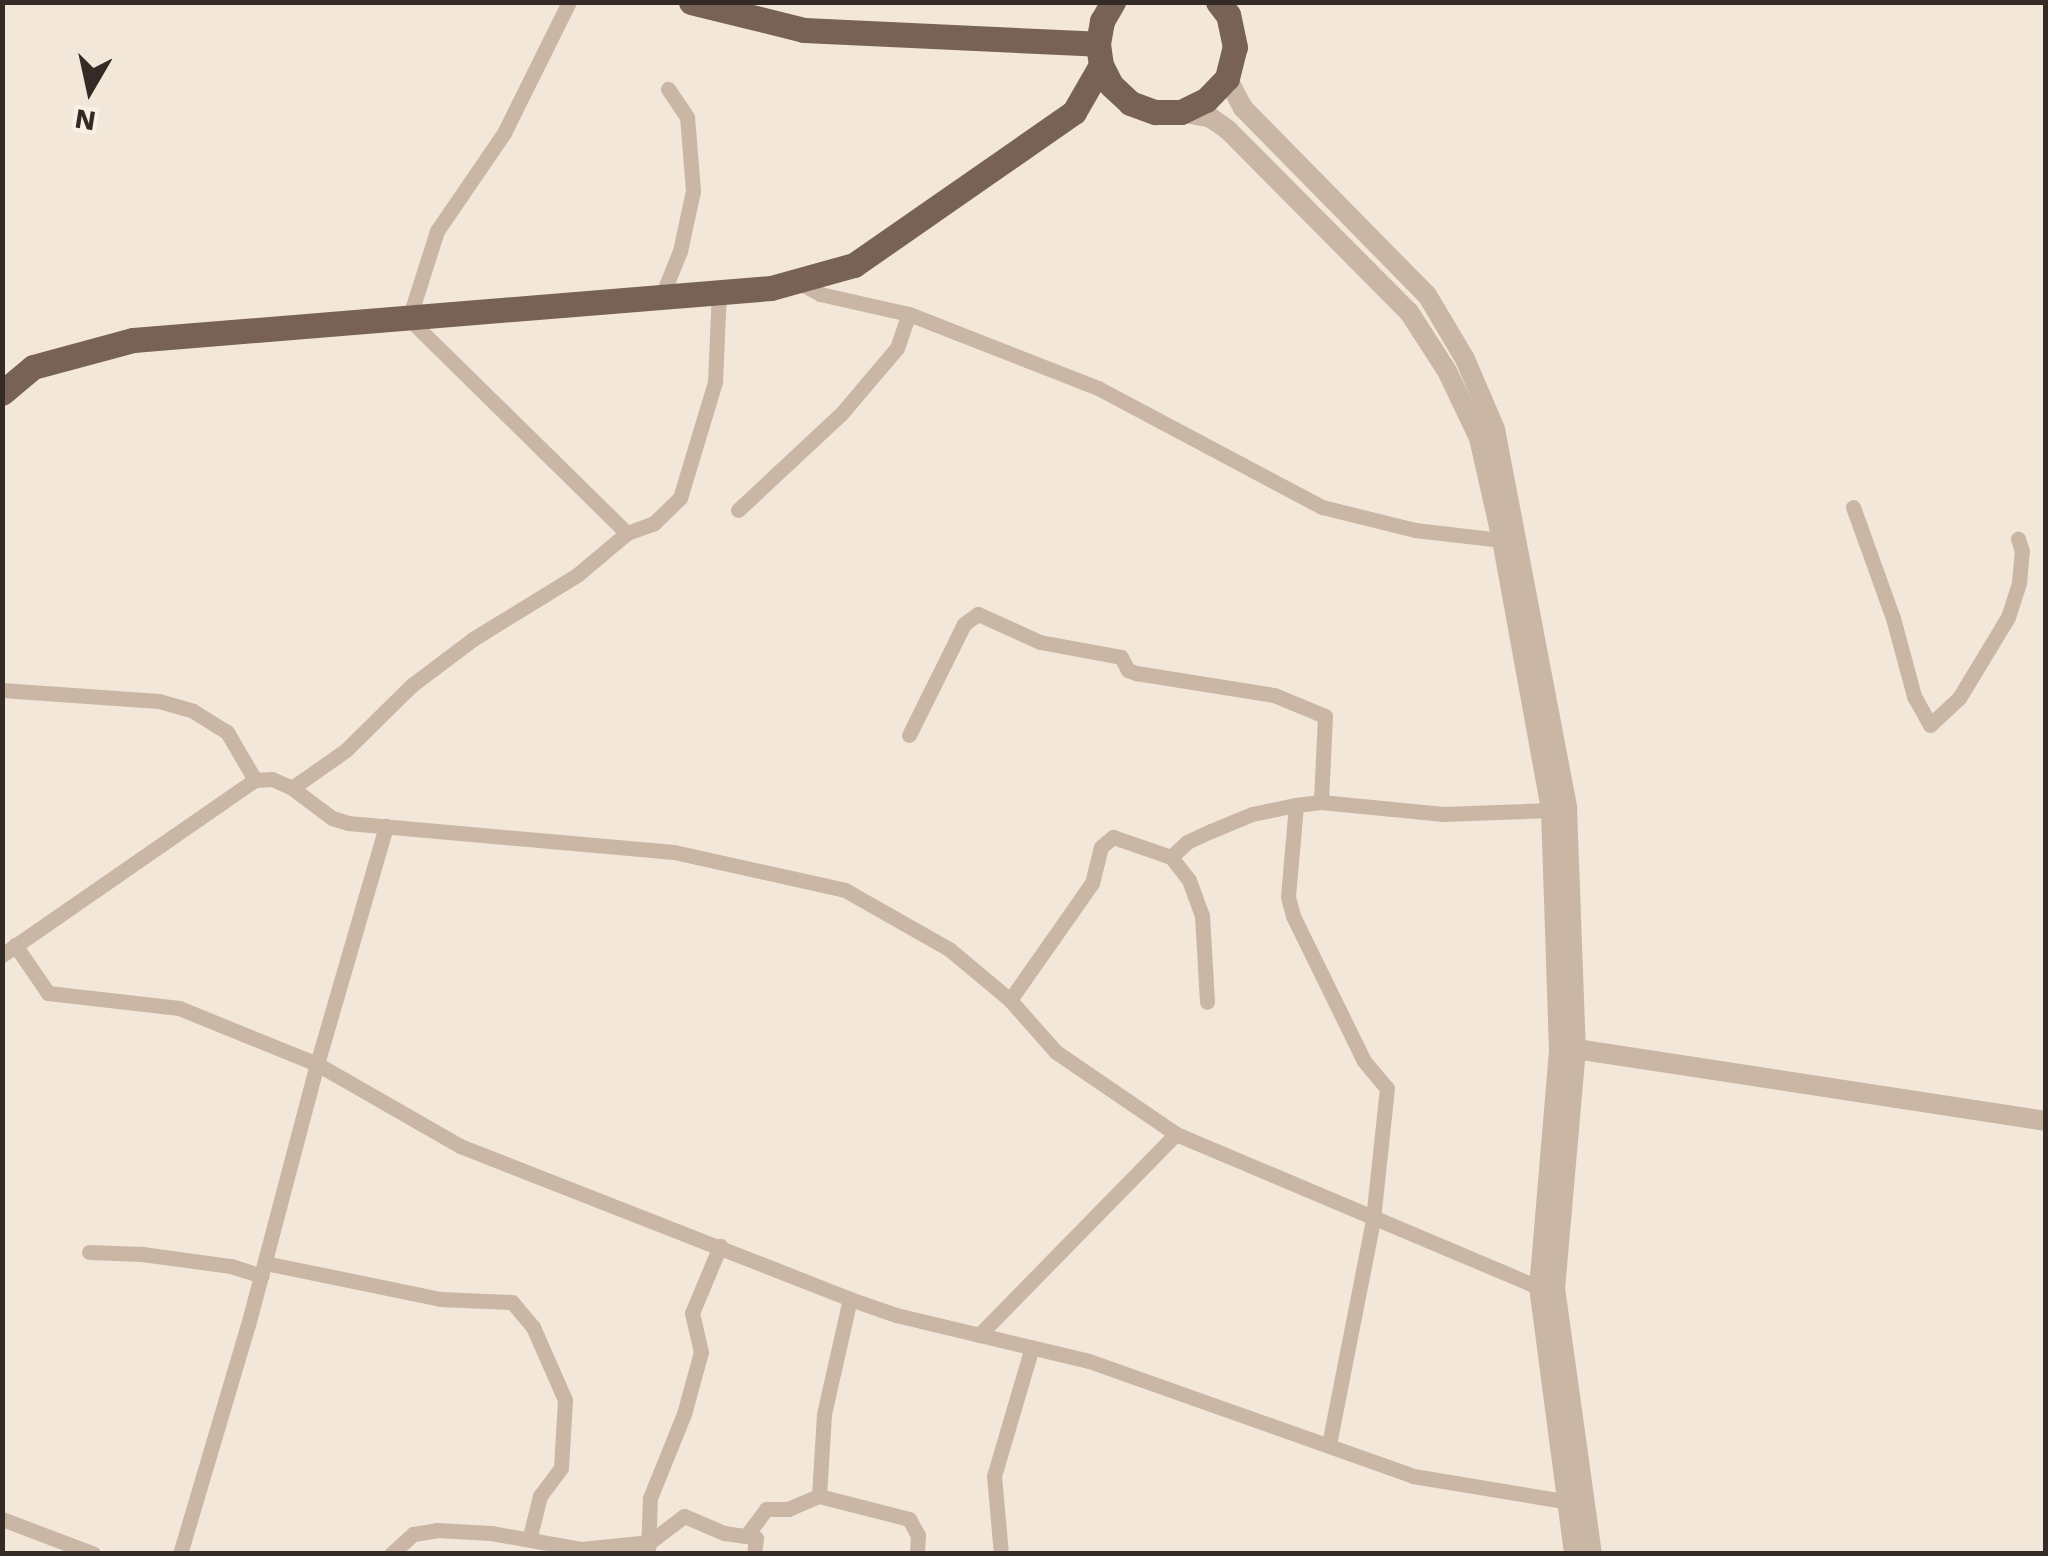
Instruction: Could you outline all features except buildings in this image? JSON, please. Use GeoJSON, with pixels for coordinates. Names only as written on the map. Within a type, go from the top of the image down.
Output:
{"type":"FeatureCollection","features":[{"type":"Feature","properties":{"kind":"main road"},"geometry":{"type":"LineString","coordinates":[[691,2],[804,30],[1103,27]]}},
{"type":"Feature","properties":{"kind":"main road"},"geometry":{"type":"LineString","coordinates":[[1103,27],[1111,85],[1130,103],[1155,112],[1181,112],[1206,100],[1227,78],[1235,47],[1228,7]]}},
{"type":"Feature","properties":{"kind":"main road"},"geometry":{"type":"LineString","coordinates":[[1074,112],[1103,27]]}},
{"type":"Feature","properties":{"kind":"main road"},"geometry":{"type":"LineString","coordinates":[[2,393],[33,367],[133,340],[771,288],[872,256],[1074,112],[1130,103]]}},
{"type":"Feature","properties":{"kind":"street"},"geometry":{"type":"LineString","coordinates":[[569,2],[504,133],[437,231],[409,319],[627,533]]}},
{"type":"Feature","properties":{"kind":"street"},"geometry":{"type":"LineString","coordinates":[[1227,78],[1243,108],[1427,295],[1465,359],[1495,429],[1502,540],[1551,810],[1559,1051],[1538,1288],[1566,1448],[1592,1554]]}},
{"type":"Feature","properties":{"kind":"street"},"geometry":{"type":"LineString","coordinates":[[661,298],[680,251],[693,191],[686,117],[668,89]]}},
{"type":"Feature","properties":{"kind":"street"},"geometry":{"type":"LineString","coordinates":[[1181,112],[1211,118],[1228,130],[1410,312],[1447,371],[1502,500],[1567,808],[1576,1050],[1555,1288],[1566,1448],[1564,1500],[1574,1554]]}},
{"type":"Feature","properties":{"kind":"street"},"geometry":{"type":"LineString","coordinates":[[794,280],[820,294],[909,314],[1098,388],[1322,508],[1415,530],[1502,540]]}},
{"type":"Feature","properties":{"kind":"street"},"geometry":{"type":"LineString","coordinates":[[292,788],[346,750],[412,686],[473,639],[577,574],[627,533],[654,523],[680,498],[715,382],[719,290]]}},
{"type":"Feature","properties":{"kind":"street"},"geometry":{"type":"LineString","coordinates":[[738,510],[841,414],[897,348],[909,314]]}},
{"type":"Feature","properties":{"kind":"street"},"geometry":{"type":"LineString","coordinates":[[1852,507],[1893,618],[1914,696],[1930,725],[1959,698],[2008,618],[2019,583],[2022,551],[2018,539]]}},
{"type":"Feature","properties":{"kind":"street"},"geometry":{"type":"LineString","coordinates":[[909,735],[964,624],[978,614],[1040,642],[1122,656],[1128,670],[1136,673],[1274,695],[1325,716],[1321,802]]}},
{"type":"Feature","properties":{"kind":"street"},"geometry":{"type":"LineString","coordinates":[[2,690],[159,701],[193,710],[227,732],[255,780]]}},
{"type":"Feature","properties":{"kind":"street"},"geometry":{"type":"LineString","coordinates":[[1538,1288],[1176,1134],[1056,1052],[1010,1000],[949,949],[845,890],[674,852],[332,818],[292,788],[272,780],[255,780],[9,950],[48,994],[180,1008],[317,1064],[460,1146],[850,1299],[1140,1377],[1413,1476],[1564,1500]]}},
{"type":"Feature","properties":{"kind":"street"},"geometry":{"type":"LineString","coordinates":[[1171,857],[1187,842],[1211,831],[1252,814],[1296,804],[1321,802],[1443,814],[1551,810]]}},
{"type":"Feature","properties":{"kind":"street"},"geometry":{"type":"LineString","coordinates":[[1296,804],[1288,898],[1293,916],[1364,1061],[1387,1088],[1373,1220],[1329,1445]]}},
{"type":"Feature","properties":{"kind":"street"},"geometry":{"type":"LineString","coordinates":[[180,1554],[386,826]]}},
{"type":"Feature","properties":{"kind":"street"},"geometry":{"type":"LineString","coordinates":[[1010,1000],[1092,883],[1101,848],[1113,837],[1171,857],[1189,880],[1202,915],[1207,1002]]}},
{"type":"Feature","properties":{"kind":"street"},"geometry":{"type":"LineString","coordinates":[[1576,1050],[2046,1121]]}},
{"type":"Feature","properties":{"kind":"street"},"geometry":{"type":"LineString","coordinates":[[979,1334],[1176,1134]]}},
{"type":"Feature","properties":{"kind":"street"},"geometry":{"type":"LineString","coordinates":[[649,1548],[650,1498],[684,1414],[700,1352],[692,1313],[720,1246]]}},
{"type":"Feature","properties":{"kind":"street"},"geometry":{"type":"LineString","coordinates":[[89,1252],[142,1254],[263,1269],[440,1298],[512,1302],[533,1327],[565,1400],[561,1468],[540,1496],[529,1540]]}},
{"type":"Feature","properties":{"kind":"street"},"geometry":{"type":"LineString","coordinates":[[820,1496],[824,1414],[850,1299]]}},
{"type":"Feature","properties":{"kind":"street"},"geometry":{"type":"LineString","coordinates":[[1001,1554],[994,1476],[1032,1347]]}},
{"type":"Feature","properties":{"kind":"street"},"geometry":{"type":"LineString","coordinates":[[746,1536],[766,1509],[788,1509],[820,1496],[909,1518],[918,1535],[917,1554]]}},
{"type":"Feature","properties":{"kind":"street"},"geometry":{"type":"LineString","coordinates":[[391,1554],[413,1534],[436,1530],[581,1549],[649,1548],[684,1516],[724,1533],[756,1538],[754,1554]]}},
{"type":"Feature","properties":{"kind":"street"},"geometry":{"type":"LineString","coordinates":[[2,1519],[94,1554]]}}]}
